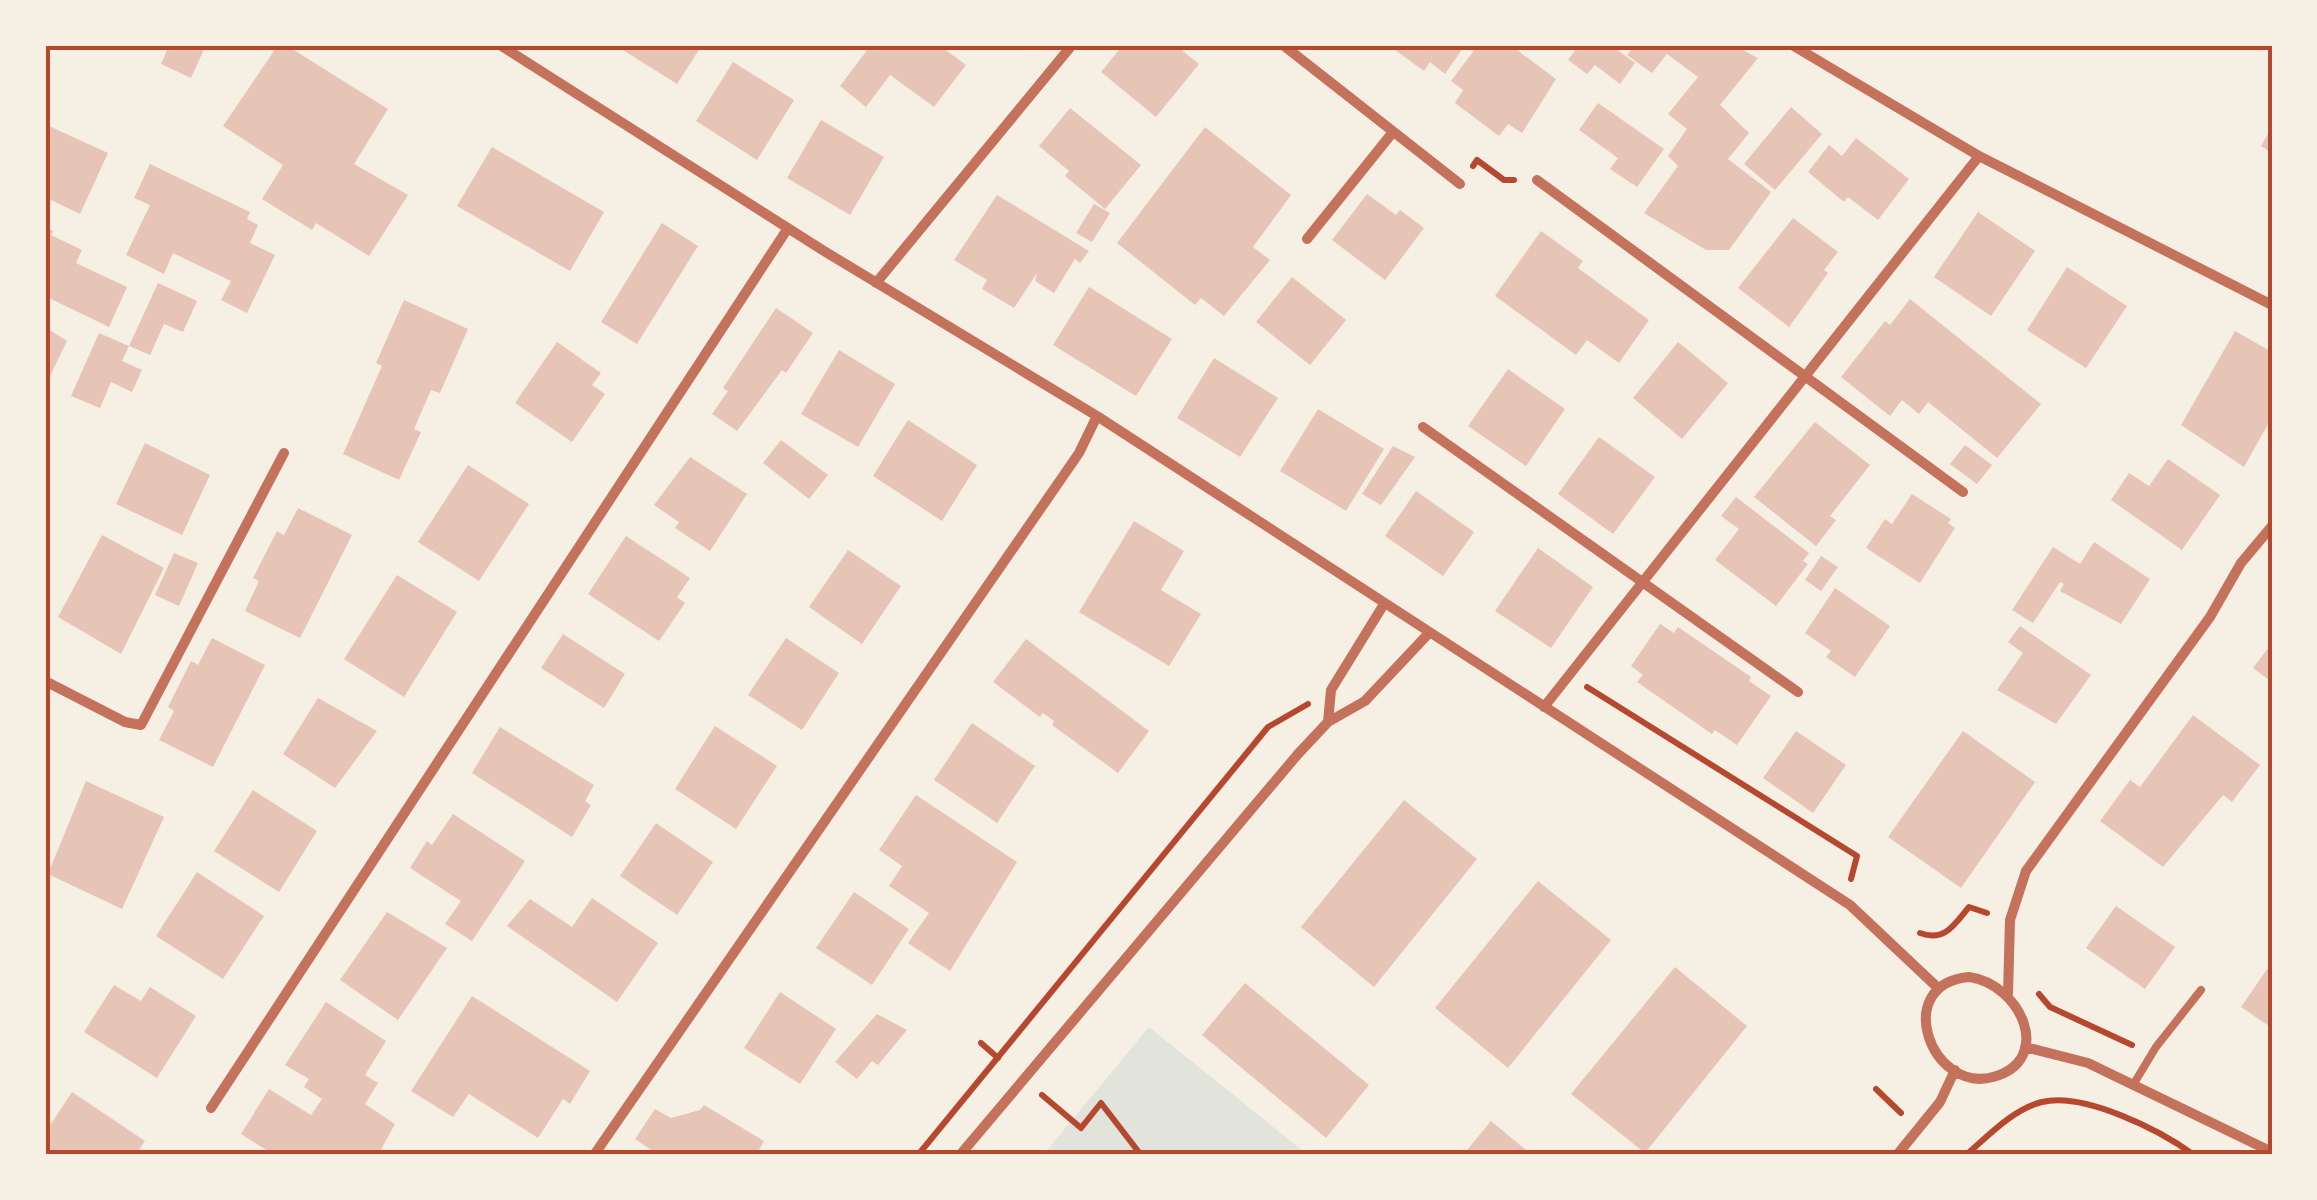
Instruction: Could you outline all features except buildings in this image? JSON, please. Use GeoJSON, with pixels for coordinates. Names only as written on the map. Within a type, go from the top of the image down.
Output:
{"type":"FeatureCollection","features":[{"type":"Feature","properties":{"kind":"street"},"geometry":{"type":"LineString","coordinates":[[500,45],[876,283],[1097,416],[1850,905],[1938,988]]}},
{"type":"Feature","properties":{"kind":"street"},"geometry":{"type":"LineString","coordinates":[[876,283],[1072,45]]}},
{"type":"Feature","properties":{"kind":"street"},"geometry":{"type":"LineString","coordinates":[[1283,45],[1460,184]]}},
{"type":"Feature","properties":{"kind":"street"},"geometry":{"type":"LineString","coordinates":[[1792,45],[1979,156],[2272,304]]}},
{"type":"Feature","properties":{"kind":"street"},"geometry":{"type":"LineString","coordinates":[[1307,239],[1394,132]]}},
{"type":"Feature","properties":{"kind":"street"},"geometry":{"type":"LineString","coordinates":[[1544,707],[1979,156]]}},
{"type":"Feature","properties":{"kind":"street"},"geometry":{"type":"LineString","coordinates":[[1537,180],[1963,492]]}},
{"type":"Feature","properties":{"kind":"street"},"geometry":{"type":"LineString","coordinates":[[211,1108],[788,228]]}},
{"type":"Feature","properties":{"kind":"street"},"geometry":{"type":"LineString","coordinates":[[594,1155],[1079,453],[1097,416]]}},
{"type":"Feature","properties":{"kind":"street"},"geometry":{"type":"LineString","coordinates":[[1423,427],[1798,692]]}},
{"type":"Feature","properties":{"kind":"street"},"geometry":{"type":"LineString","coordinates":[[45,680],[125,722],[141,724],[284,453]]}},
{"type":"Feature","properties":{"kind":"street"},"geometry":{"type":"LineString","coordinates":[[2008,992],[1984,979],[1969,977],[1954,978],[1938,988],[1928,1006],[1927,1036],[1934,1052],[1955,1070],[1990,1078],[2007,1071],[2025,1047],[2026,1024],[2008,992],[2010,920],[2026,872],[2272,526]]}},
{"type":"Feature","properties":{"kind":"street"},"geometry":{"type":"LineString","coordinates":[[1328,722],[1331,690],[1384,604]]}},
{"type":"Feature","properties":{"kind":"street"},"geometry":{"type":"LineString","coordinates":[[960,1155],[1328,722],[1364,700],[1410,658],[1429,633]]}},
{"type":"Feature","properties":{"kind":"street"},"geometry":{"type":"LineString","coordinates":[[2025,1047],[2088,1063],[2272,1152]]}},
{"type":"Feature","properties":{"kind":"street"},"geometry":{"type":"LineString","coordinates":[[1897,1155],[1940,1102],[1955,1070]]}},
{"type":"Feature","properties":{"kind":"lane"},"geometry":{"type":"LineString","coordinates":[[2260,538],[2272,547]]}},
{"type":"Feature","properties":{"kind":"lane"},"geometry":{"type":"LineString","coordinates":[[2133,1086],[2151,1054],[2201,990]]}},
{"type":"Feature","properties":{"kind":"path"},"geometry":{"type":"LineString","coordinates":[[1460,184],[1477,160],[1504,180],[1537,180]]}},
{"type":"Feature","properties":{"kind":"path"},"geometry":{"type":"LineString","coordinates":[[1569,676],[1857,856],[1849,888]]}},
{"type":"Feature","properties":{"kind":"path"},"geometry":{"type":"LineString","coordinates":[[918,1155],[1268,727],[1331,690]]}},
{"type":"Feature","properties":{"kind":"path"},"geometry":{"type":"LineString","coordinates":[[1908,926],[1935,938],[1949,932],[1968,907]]}},
{"type":"Feature","properties":{"kind":"path"},"geometry":{"type":"LineString","coordinates":[[2028,982],[2050,1007],[2151,1054]]}},
{"type":"Feature","properties":{"kind":"path"},"geometry":{"type":"LineString","coordinates":[[1966,1155],[2005,1121],[2041,1102],[2074,1100],[2109,1111],[2194,1155]]}},
{"type":"Feature","properties":{"kind":"path"},"geometry":{"type":"LineString","coordinates":[[1072,1120],[1081,1128],[1101,1103],[1142,1155]]}},
{"type":"Feature","properties":{"kind":"shaded area"},"geometry":{"type":"Polygon","coordinates":[[[1149,1027],[1308,1155],[1043,1155],[1149,1027]]]}}]}
